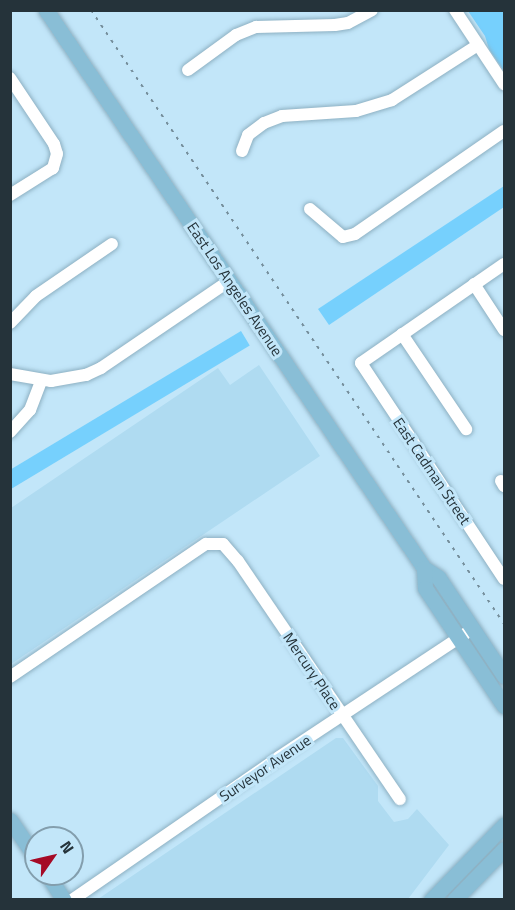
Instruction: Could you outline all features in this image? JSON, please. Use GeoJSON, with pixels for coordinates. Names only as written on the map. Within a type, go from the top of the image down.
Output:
{"type":"FeatureCollection","features":[{"type":"Feature","properties":{"kind":"main road","name":"East Los Angeles Avenue"},"geometry":{"type":"LineString","coordinates":[[46,10],[424,568],[438,577],[504,676]]}},
{"type":"Feature","properties":{"kind":"main road","name":"East Los Angeles Avenue"},"geometry":{"type":"LineString","coordinates":[[424,568],[425,588],[504,706]]}},
{"type":"Feature","properties":{"kind":"main road"},"geometry":{"type":"LineString","coordinates":[[10,820],[24,840]]}},
{"type":"Feature","properties":{"kind":"main road"},"geometry":{"type":"LineString","coordinates":[[431,900],[504,825]]}},
{"type":"Feature","properties":{"kind":"main road"},"geometry":{"type":"LineString","coordinates":[[454,900],[504,849]]}},
{"type":"Feature","properties":{"kind":"main road"},"geometry":{"type":"LineString","coordinates":[[55,886],[64,900]]}},
{"type":"Feature","properties":{"kind":"street"},"geometry":{"type":"LineString","coordinates":[[188,70],[236,35],[256,27],[335,25],[348,22],[372,10]]}},
{"type":"Feature","properties":{"kind":"street"},"geometry":{"type":"LineString","coordinates":[[455,10],[504,84]]}},
{"type":"Feature","properties":{"kind":"street"},"geometry":{"type":"LineString","coordinates":[[242,151],[248,135],[264,123],[282,116],[356,111],[392,100],[478,45]]}},
{"type":"Feature","properties":{"kind":"street"},"geometry":{"type":"LineString","coordinates":[[10,195],[53,168],[57,154],[54,144],[11,79]]}},
{"type":"Feature","properties":{"kind":"street"},"geometry":{"type":"LineString","coordinates":[[310,209],[343,237],[356,234],[504,131]]}},
{"type":"Feature","properties":{"kind":"street"},"geometry":{"type":"LineString","coordinates":[[10,323],[36,297],[112,244]]}},
{"type":"Feature","properties":{"kind":"street"},"geometry":{"type":"LineString","coordinates":[[466,429],[402,334],[504,264]]}},
{"type":"Feature","properties":{"kind":"street"},"geometry":{"type":"LineString","coordinates":[[10,374],[40,381],[69,380],[100,368],[230,281]]}},
{"type":"Feature","properties":{"kind":"street"},"geometry":{"type":"LineString","coordinates":[[474,284],[504,330]]}},
{"type":"Feature","properties":{"kind":"street","name":"East Cadman Street"},"geometry":{"type":"LineString","coordinates":[[402,334],[362,363],[504,579]]}},
{"type":"Feature","properties":{"kind":"street"},"geometry":{"type":"LineString","coordinates":[[10,432],[30,410],[40,381]]}},
{"type":"Feature","properties":{"kind":"street","name":"Mercury Place"},"geometry":{"type":"LineString","coordinates":[[10,677],[206,544],[223,544],[238,561],[400,799]]}},
{"type":"Feature","properties":{"kind":"street","name":"Surveyor Avenue"},"geometry":{"type":"LineString","coordinates":[[72,900],[342,715],[473,629]]}},
{"type":"Feature","properties":{"kind":"shaded area"},"geometry":{"type":"Polygon","coordinates":[[[468,11],[504,11],[504,71],[489,49],[485,36],[468,11]]]}},
{"type":"Feature","properties":{"kind":"shaded area"},"geometry":{"type":"Polygon","coordinates":[[[504,186],[504,207],[329,325],[318,309],[504,186]]]}},
{"type":"Feature","properties":{"kind":"shaded area"},"geometry":{"type":"Polygon","coordinates":[[[241,331],[250,346],[12,488],[10,484],[10,470],[241,331]]]}},
{"type":"Feature","properties":{"kind":"shaded area"},"geometry":{"type":"Polygon","coordinates":[[[259,365],[320,456],[11,664],[11,508],[218,368],[230,385],[259,365]]]}},
{"type":"Feature","properties":{"kind":"shaded area"},"geometry":{"type":"Polygon","coordinates":[[[336,738],[343,738],[378,786],[378,801],[394,822],[408,819],[417,809],[449,845],[408,899],[98,899],[336,738]]]}},
{"type":"Feature","properties":{"kind":"railway"},"geometry":{"type":"LineString","coordinates":[[91,10],[504,624]]}}]}
